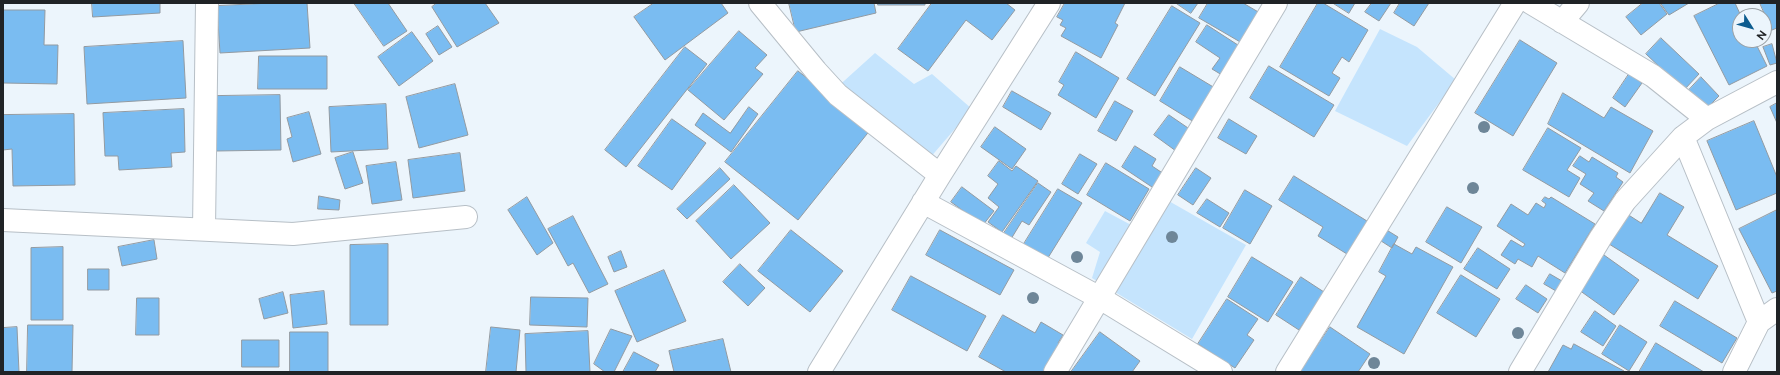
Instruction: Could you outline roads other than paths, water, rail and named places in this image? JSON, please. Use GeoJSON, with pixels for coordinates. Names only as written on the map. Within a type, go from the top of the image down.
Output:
{"type":"FeatureCollection","features":[{"type":"Feature","properties":{"kind":"street"},"geometry":{"type":"LineString","coordinates":[[204,229],[207,3]]}},
{"type":"Feature","properties":{"kind":"street"},"geometry":{"type":"LineString","coordinates":[[760,3],[816,71],[838,95],[940,175]]}},
{"type":"Feature","properties":{"kind":"street"},"geometry":{"type":"LineString","coordinates":[[819,372],[923,202],[1049,3]]}},
{"type":"Feature","properties":{"kind":"street"},"geometry":{"type":"LineString","coordinates":[[1055,372],[1276,3]]}},
{"type":"Feature","properties":{"kind":"street"},"geometry":{"type":"LineString","coordinates":[[1287,372],[1514,3]]}},
{"type":"Feature","properties":{"kind":"street"},"geometry":{"type":"LineString","coordinates":[[1531,3],[1653,76],[1707,119]]}},
{"type":"Feature","properties":{"kind":"street"},"geometry":{"type":"LineString","coordinates":[[1562,22],[1578,3]]}},
{"type":"Feature","properties":{"kind":"street"},"geometry":{"type":"LineString","coordinates":[[1520,372],[1601,237],[1625,201],[1683,137],[1707,119],[1777,82]]}},
{"type":"Feature","properties":{"kind":"street"},"geometry":{"type":"LineString","coordinates":[[1683,137],[1759,322]]}},
{"type":"Feature","properties":{"kind":"street"},"geometry":{"type":"LineString","coordinates":[[923,202],[1100,298],[1220,372]]}},
{"type":"Feature","properties":{"kind":"street"},"geometry":{"type":"LineString","coordinates":[[3,220],[293,234],[466,216]]}},
{"type":"Feature","properties":{"kind":"street"},"geometry":{"type":"LineString","coordinates":[[1734,372],[1759,322],[1777,309]]}}]}
